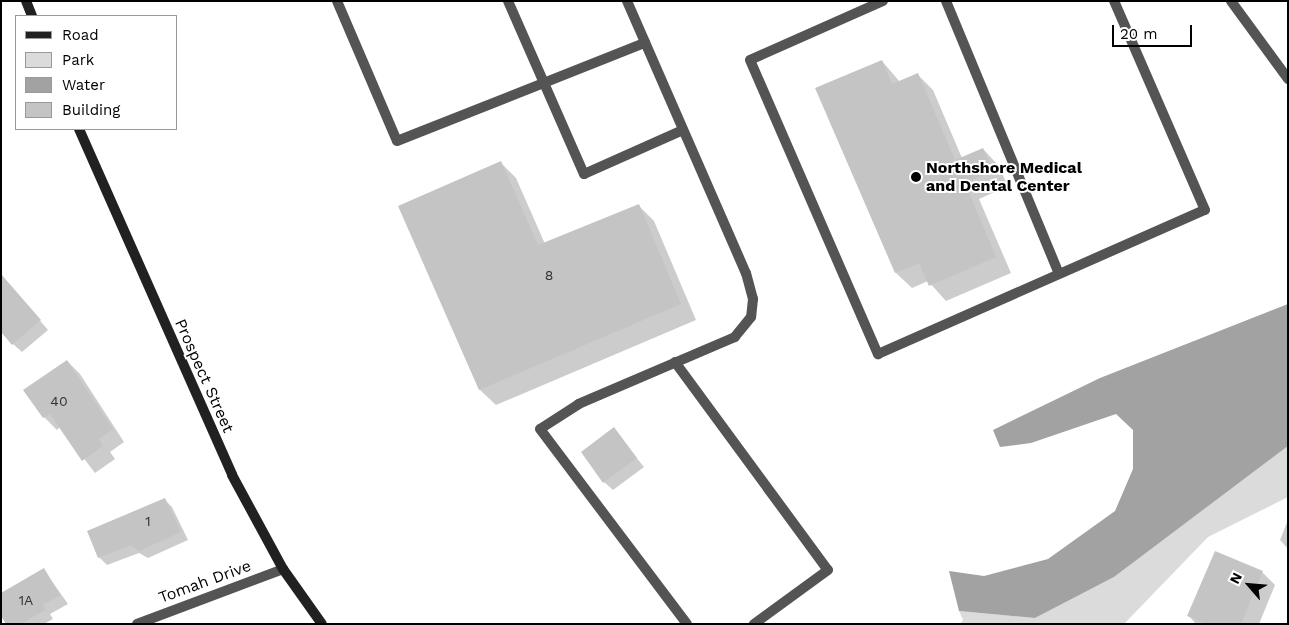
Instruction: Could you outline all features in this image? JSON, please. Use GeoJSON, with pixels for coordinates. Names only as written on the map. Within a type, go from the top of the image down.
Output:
{"type":"FeatureCollection","features":[{"type":"Feature","properties":{"kind":"street"},"geometry":{"type":"LineString","coordinates":[[26,1],[32,15]]}},
{"type":"Feature","properties":{"kind":"street"},"geometry":{"type":"LineString","coordinates":[[337,1],[397,141],[645,43]]}},
{"type":"Feature","properties":{"kind":"street"},"geometry":{"type":"LineString","coordinates":[[508,1],[584,174],[683,130]]}},
{"type":"Feature","properties":{"kind":"street"},"geometry":{"type":"LineString","coordinates":[[627,1],[746,273],[752,299],[751,317],[735,337],[579,404],[540,429],[687,624]]}},
{"type":"Feature","properties":{"kind":"street"},"geometry":{"type":"LineString","coordinates":[[883,1],[750,60],[878,354],[1205,210],[1114,1]]}},
{"type":"Feature","properties":{"kind":"street"},"geometry":{"type":"LineString","coordinates":[[946,1],[1059,274]]}},
{"type":"Feature","properties":{"kind":"street"},"geometry":{"type":"LineString","coordinates":[[1230,1],[1288,79]]}},
{"type":"Feature","properties":{"kind":"street","name":"Prospect Street"},"geometry":{"type":"LineString","coordinates":[[79,130],[232,475],[283,569],[322,624]]}},
{"type":"Feature","properties":{"kind":"street"},"geometry":{"type":"LineString","coordinates":[[675,362],[828,570],[754,624]]}},
{"type":"Feature","properties":{"kind":"street","name":"Tomah Drive"},"geometry":{"type":"LineString","coordinates":[[137,624],[283,569]]}},
{"type":"Feature","properties":{"kind":"green space"},"geometry":{"type":"Polygon","coordinates":[[[1288,446],[1288,497],[1208,537],[1124,624],[960,624],[963,620],[959,611],[1035,618],[1114,577],[1288,446]]]}},
{"type":"Feature","properties":{"kind":"water"},"geometry":{"type":"Polygon","coordinates":[[[1288,304],[1288,446],[1114,577],[1035,618],[959,611],[949,571],[984,576],[1048,559],[1115,511],[1133,469],[1133,430],[1116,414],[1031,443],[1000,447],[993,430],[1100,378],[1288,304]]]}},
{"type":"Feature","properties":{"kind":"building","name":"Northshore Medical and Dental Center"},"geometry":{"type":"Polygon","coordinates":[[[882,60],[892,84],[918,73],[955,160],[983,148],[993,171],[965,183],[996,257],[929,286],[919,263],[895,273],[815,88],[882,60]]]}},
{"type":"Feature","properties":{"kind":"building"},"geometry":{"type":"Polygon","coordinates":[[[501,161],[538,245],[639,204],[681,304],[479,390],[398,206],[501,161]]]}},
{"type":"Feature","properties":{"kind":"building"},"geometry":{"type":"Polygon","coordinates":[[[1,274],[41,320],[12,345],[1,332],[1,274]]]}},
{"type":"Feature","properties":{"kind":"building"},"geometry":{"type":"Polygon","coordinates":[[[67,360],[113,429],[99,439],[103,446],[82,461],[50,414],[43,418],[23,390],[67,360]]]}},
{"type":"Feature","properties":{"kind":"building"},"geometry":{"type":"Polygon","coordinates":[[[614,427],[637,458],[603,483],[581,452],[614,427]]]}},
{"type":"Feature","properties":{"kind":"building"},"geometry":{"type":"Polygon","coordinates":[[[165,498],[181,532],[139,551],[131,545],[98,558],[87,531],[165,498]]]}},
{"type":"Feature","properties":{"kind":"building"},"geometry":{"type":"Polygon","coordinates":[[[1215,551],[1263,571],[1241,624],[1207,624],[1187,616],[1215,551]]]}},
{"type":"Feature","properties":{"kind":"building"},"geometry":{"type":"Polygon","coordinates":[[[44,568],[60,595],[43,605],[45,610],[21,624],[6,624],[1,616],[1,593],[44,568]]]}},
{"type":"Feature","properties":{"kind":"place","name":"Northshore Medical and Dental Center"},"geometry":{"type":"Point","coordinates":[916,177]}}]}
